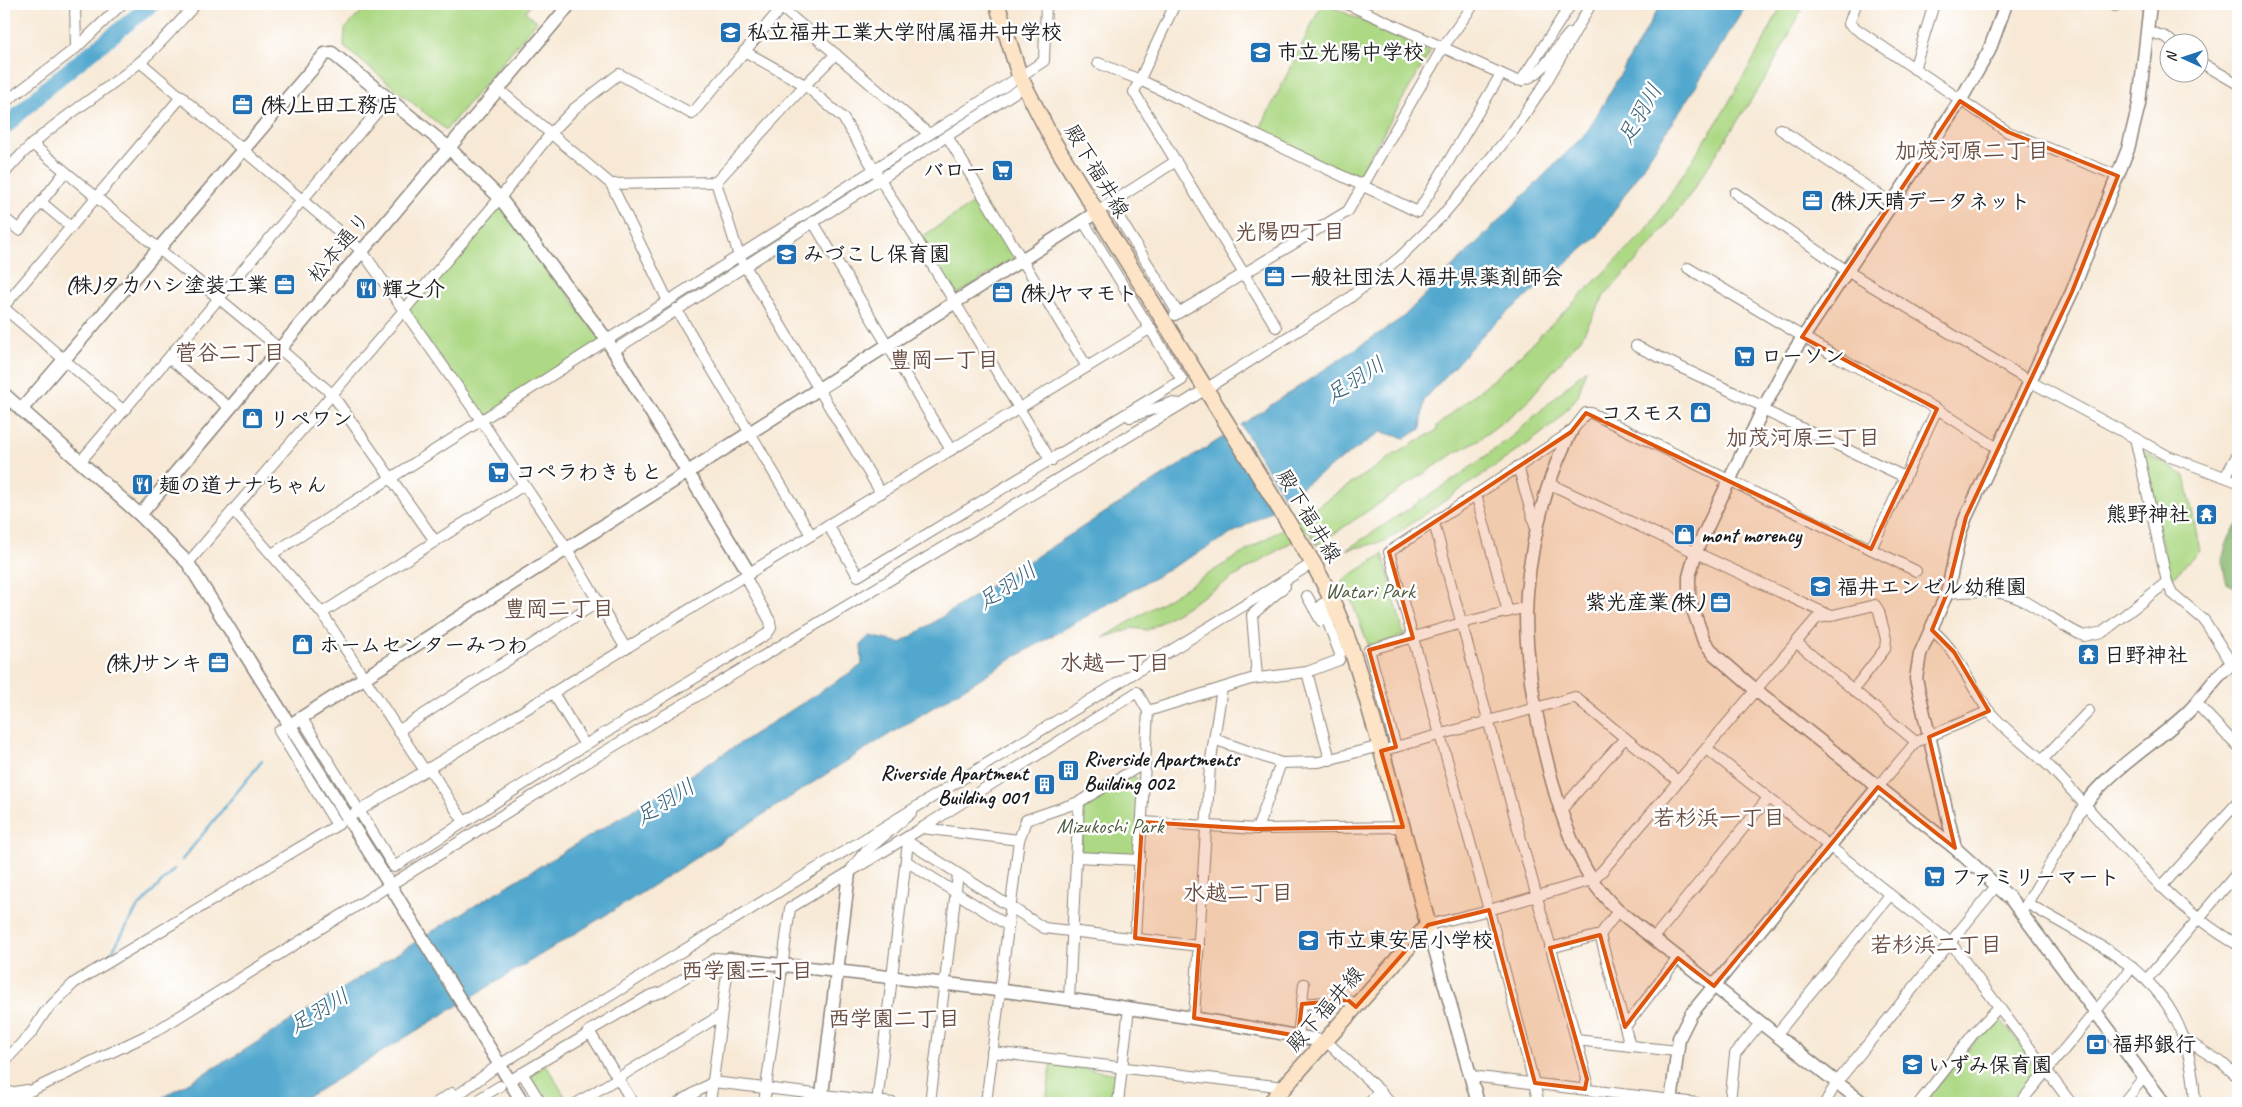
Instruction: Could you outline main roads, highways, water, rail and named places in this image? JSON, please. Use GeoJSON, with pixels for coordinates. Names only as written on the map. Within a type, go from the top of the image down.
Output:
{"type":"FeatureCollection","features":[{"type":"Feature","properties":{"kind":"main road","name":"殿下福井線"},"geometry":{"type":"LineString","coordinates":[[997,4],[1022,82],[1053,141],[1314,563],[1333,599],[1386,748],[1403,828],[1428,925],[1270,1103]]}},
{"type":"Feature","properties":{"kind":"water","name":"足羽川"},"geometry":{"type":"Polygon","coordinates":[[[1661,4],[1747,4],[1597,237],[1486,331],[1424,400],[1421,429],[1405,438],[1381,432],[1285,498],[1241,425],[1402,318],[1587,132],[1661,4]]]}},
{"type":"Feature","properties":{"kind":"water","name":"足羽川"},"geometry":{"type":"Polygon","coordinates":[[[1225,436],[1273,510],[1015,657],[859,753],[627,902],[298,1103],[153,1103],[240,1053],[441,926],[684,779],[862,665],[861,644],[870,636],[901,643],[1225,436]]]}},
{"type":"Feature","properties":{"kind":"waterway"},"geometry":{"type":"LineString","coordinates":[[4,128],[50,85],[152,4]]}},
{"type":"Feature","properties":{"kind":"waterway"},"geometry":{"type":"LineString","coordinates":[[182,860],[262,761]]}},
{"type":"Feature","properties":{"kind":"waterway"},"geometry":{"type":"LineString","coordinates":[[109,957],[136,910],[174,869]]}},
{"type":"Feature","properties":{"kind":"place","name":"私立福井工業大学附属福井中学校"},"geometry":{"type":"Point","coordinates":[731,32]}},
{"type":"Feature","properties":{"kind":"place","name":"市立光陽中学校"},"geometry":{"type":"Point","coordinates":[1261,52]}},
{"type":"Feature","properties":{"kind":"place","name":"(株)上田工務店"},"geometry":{"type":"Point","coordinates":[243,105]}},
{"type":"Feature","properties":{"kind":"place","name":"バロー"},"geometry":{"type":"Point","coordinates":[1002,170]}},
{"type":"Feature","properties":{"kind":"place","name":"(株)天晴データネット"},"geometry":{"type":"Point","coordinates":[1813,201]}},
{"type":"Feature","properties":{"kind":"place","name":"みづこし保育園"},"geometry":{"type":"Point","coordinates":[787,254]}},
{"type":"Feature","properties":{"kind":"place","name":"一般社団法人福井県薬剤師会"},"geometry":{"type":"Point","coordinates":[1274,277]}},
{"type":"Feature","properties":{"kind":"place","name":"(株)タカハシ塗装工業"},"geometry":{"type":"Point","coordinates":[284,285]}},
{"type":"Feature","properties":{"kind":"place","name":"輝之介"},"geometry":{"type":"Point","coordinates":[366,289]}},
{"type":"Feature","properties":{"kind":"place","name":"(株)ヤマモト"},"geometry":{"type":"Point","coordinates":[1003,293]}},
{"type":"Feature","properties":{"kind":"place","name":"ローソン"},"geometry":{"type":"Point","coordinates":[1745,356]}},
{"type":"Feature","properties":{"kind":"place","name":"コスモス"},"geometry":{"type":"Point","coordinates":[1700,413]}},
{"type":"Feature","properties":{"kind":"place","name":"リペワン"},"geometry":{"type":"Point","coordinates":[253,419]}},
{"type":"Feature","properties":{"kind":"place","name":"コペラわきもと"},"geometry":{"type":"Point","coordinates":[499,472]}},
{"type":"Feature","properties":{"kind":"place","name":"麺の道ナナちゃん"},"geometry":{"type":"Point","coordinates":[143,485]}},
{"type":"Feature","properties":{"kind":"place","name":"熊野神社"},"geometry":{"type":"Point","coordinates":[2206,514]}},
{"type":"Feature","properties":{"kind":"place","name":"mont morency"},"geometry":{"type":"Point","coordinates":[1685,535]}},
{"type":"Feature","properties":{"kind":"place","name":"福井エンゼル幼稚園"},"geometry":{"type":"Point","coordinates":[1821,587]}},
{"type":"Feature","properties":{"kind":"place","name":"紫光産業(株)"},"geometry":{"type":"Point","coordinates":[1720,602]}},
{"type":"Feature","properties":{"kind":"place","name":"ホームセンターみつわ"},"geometry":{"type":"Point","coordinates":[303,645]}},
{"type":"Feature","properties":{"kind":"place","name":"日野神社"},"geometry":{"type":"Point","coordinates":[2088,655]}},
{"type":"Feature","properties":{"kind":"place","name":"(株)サンキ"},"geometry":{"type":"Point","coordinates":[218,663]}},
{"type":"Feature","properties":{"kind":"place","name":"Riverside Apartments Building 002"},"geometry":{"type":"Point","coordinates":[1068,771]}},
{"type":"Feature","properties":{"kind":"place","name":"Riverside Apartment Building 001"},"geometry":{"type":"Point","coordinates":[1044,785]}},
{"type":"Feature","properties":{"kind":"place","name":"ファミリーマート"},"geometry":{"type":"Point","coordinates":[1935,877]}},
{"type":"Feature","properties":{"kind":"place","name":"市立東安居小学校"},"geometry":{"type":"Point","coordinates":[1309,940]}},
{"type":"Feature","properties":{"kind":"place","name":"福邦銀行"},"geometry":{"type":"Point","coordinates":[2096,1044]}},
{"type":"Feature","properties":{"kind":"place","name":"いずみ保育園"},"geometry":{"type":"Point","coordinates":[1912,1065]}},
{"type":"Feature","properties":{"kind":"district","name":"加茂河原二丁目"},"geometry":{"type":"Point","coordinates":[1972,151]}},
{"type":"Feature","properties":{"kind":"district","name":"光陽四丁目"},"geometry":{"type":"Point","coordinates":[1290,232]}},
{"type":"Feature","properties":{"kind":"district","name":"菅谷二丁目"},"geometry":{"type":"Point","coordinates":[230,353]}},
{"type":"Feature","properties":{"kind":"district","name":"豊岡一丁目"},"geometry":{"type":"Point","coordinates":[944,360]}},
{"type":"Feature","properties":{"kind":"district","name":"加茂河原三丁目"},"geometry":{"type":"Point","coordinates":[1803,438]}},
{"type":"Feature","properties":{"kind":"district","name":"豊岡二丁目"},"geometry":{"type":"Point","coordinates":[559,609]}},
{"type":"Feature","properties":{"kind":"district","name":"水越一丁目"},"geometry":{"type":"Point","coordinates":[1115,663]}},
{"type":"Feature","properties":{"kind":"district","name":"若杉浜一丁目"},"geometry":{"type":"Point","coordinates":[1719,818]}},
{"type":"Feature","properties":{"kind":"district","name":"水越二丁目"},"geometry":{"type":"Point","coordinates":[1238,893]}},
{"type":"Feature","properties":{"kind":"district","name":"若杉浜二丁目"},"geometry":{"type":"Point","coordinates":[1936,945]}},
{"type":"Feature","properties":{"kind":"district","name":"西学園三丁目"},"geometry":{"type":"Point","coordinates":[747,971]}},
{"type":"Feature","properties":{"kind":"district","name":"西学園二丁目"},"geometry":{"type":"Point","coordinates":[894,1019]}},
{"type":"Feature","properties":{"kind":"park label","name":"Watari Park"},"geometry":{"type":"Point","coordinates":[1370,591]}},
{"type":"Feature","properties":{"kind":"park label","name":"Mizukoshi Park"},"geometry":{"type":"Point","coordinates":[1110,826]}}]}
